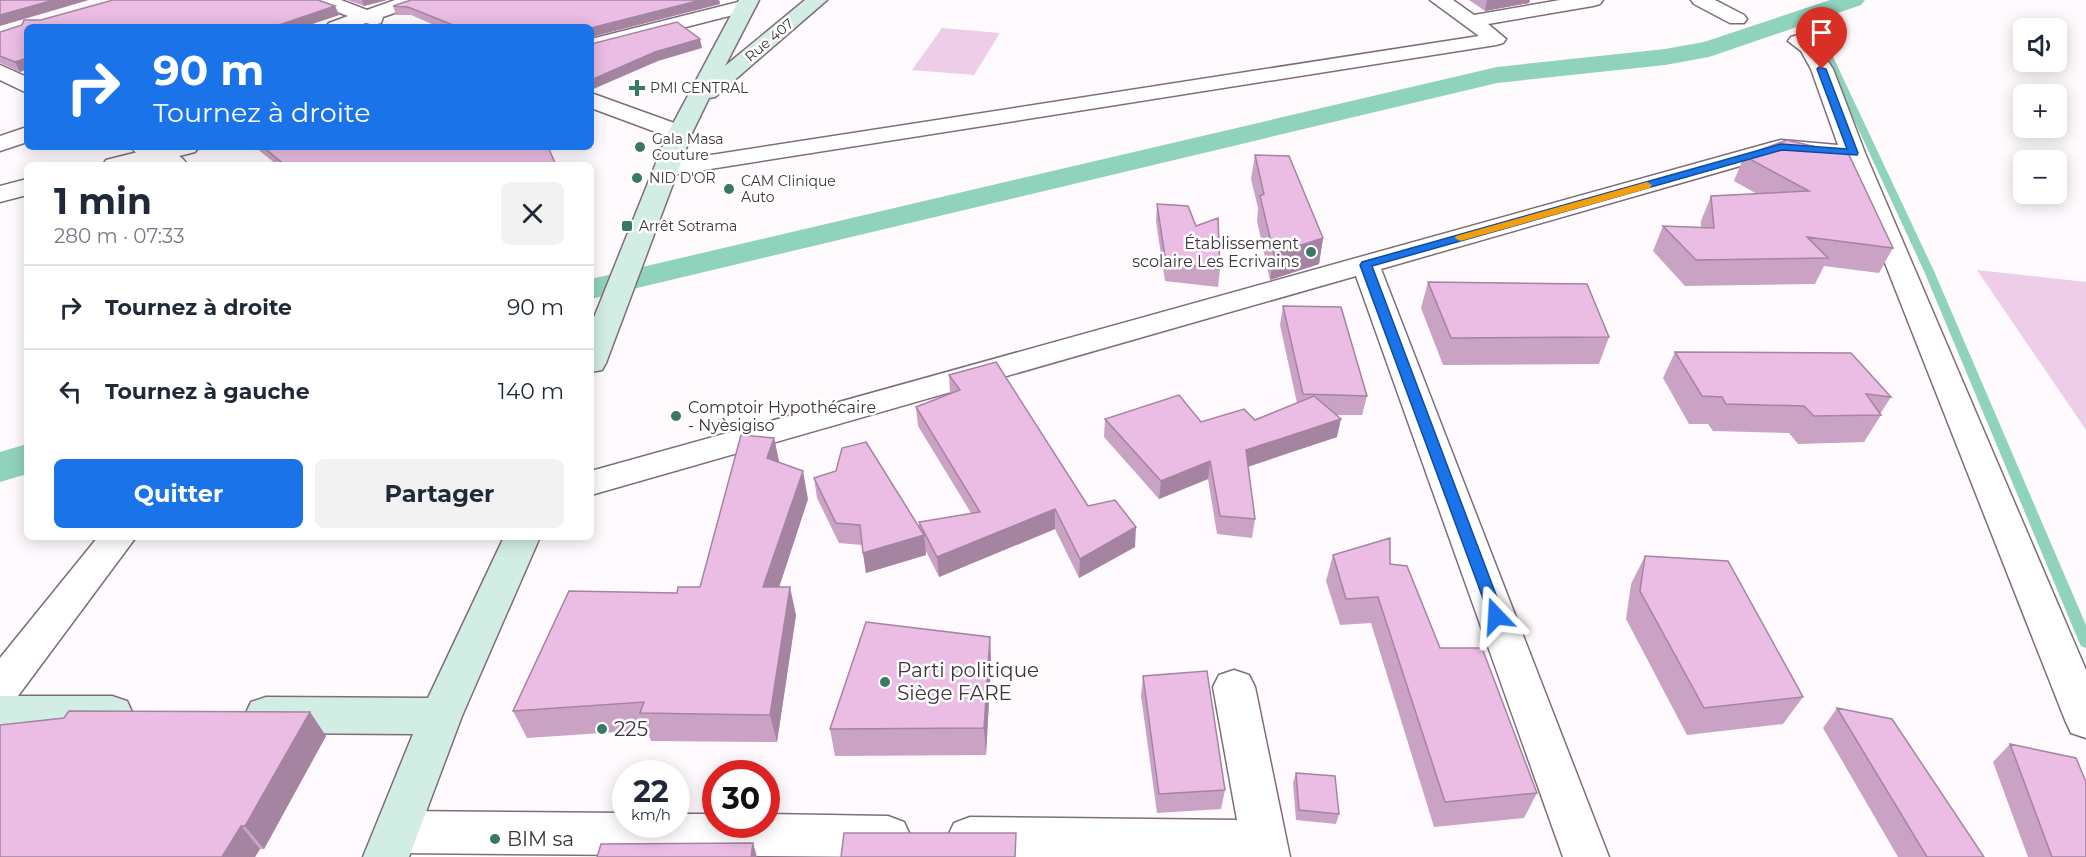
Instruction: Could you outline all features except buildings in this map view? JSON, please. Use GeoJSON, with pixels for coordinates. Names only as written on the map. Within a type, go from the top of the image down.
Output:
{"type":"FeatureCollection","features":[{"type":"Feature","properties":{"kind":"main road","name":"Rue 407"},"geometry":{"type":"LineString","coordinates":[[694,103],[817,0]]}},
{"type":"Feature","properties":{"kind":"main road"},"geometry":{"type":"LineString","coordinates":[[594,355],[680,133],[694,103],[754,3]]}},
{"type":"Feature","properties":{"kind":"main road"},"geometry":{"type":"LineString","coordinates":[[392,844],[441,716],[521,540]]}},
{"type":"Feature","properties":{"kind":"main road"},"geometry":{"type":"LineString","coordinates":[[0,714],[155,714]]}},
{"type":"Feature","properties":{"kind":"main road"},"geometry":{"type":"LineString","coordinates":[[226,715],[441,716]]}},
{"type":"Feature","properties":{"kind":"street"},"geometry":{"type":"LineString","coordinates":[[322,0],[387,24]]}},
{"type":"Feature","properties":{"kind":"street"},"geometry":{"type":"LineString","coordinates":[[344,24],[413,0]]}},
{"type":"Feature","properties":{"kind":"street"},"geometry":{"type":"LineString","coordinates":[[666,169],[1496,39],[1440,0]]}},
{"type":"Feature","properties":{"kind":"street"},"geometry":{"type":"LineString","coordinates":[[1471,21],[1593,0]]}},
{"type":"Feature","properties":{"kind":"street"},"geometry":{"type":"LineString","coordinates":[[1701,0],[1737,19]]}},
{"type":"Feature","properties":{"kind":"street"},"geometry":{"type":"LineString","coordinates":[[594,44],[754,3]]}},
{"type":"Feature","properties":{"kind":"street"},"geometry":{"type":"LineString","coordinates":[[1798,41],[1809,47],[1822,69],[1853,153],[2086,720]]}},
{"type":"Feature","properties":{"kind":"street"},"geometry":{"type":"LineString","coordinates":[[0,71],[24,84]]}},
{"type":"Feature","properties":{"kind":"street"},"geometry":{"type":"LineString","coordinates":[[594,101],[680,133]]}},
{"type":"Feature","properties":{"kind":"street"},"geometry":{"type":"LineString","coordinates":[[0,144],[24,135]]}},
{"type":"Feature","properties":{"kind":"street"},"geometry":{"type":"LineString","coordinates":[[594,482],[1781,147],[1853,153]]}},
{"type":"Feature","properties":{"kind":"street"},"geometry":{"type":"LineString","coordinates":[[128,162],[176,150]]}},
{"type":"Feature","properties":{"kind":"street"},"geometry":{"type":"LineString","coordinates":[[0,194],[24,188]]}},
{"type":"Feature","properties":{"kind":"street"},"geometry":{"type":"LineString","coordinates":[[1366,265],[1586,857]]}},
{"type":"Feature","properties":{"kind":"street"},"geometry":{"type":"LineString","coordinates":[[0,688],[116,540]]}},
{"type":"Feature","properties":{"kind":"street"},"geometry":{"type":"LineString","coordinates":[[392,844],[1266,849],[1234,687]]}},
{"type":"Feature","properties":{"kind":"shaded area"},"geometry":{"type":"Polygon","coordinates":[[[942,28],[1000,33],[974,75],[912,70],[942,28]]]}},
{"type":"Feature","properties":{"kind":"shaded area"},"geometry":{"type":"Polygon","coordinates":[[[1977,270],[2086,282],[2086,430],[1977,270]]]}},
{"type":"Feature","properties":{"kind":"waterway"},"geometry":{"type":"LineString","coordinates":[[594,288],[1497,75],[1665,57],[1709,49],[1853,0]]}},
{"type":"Feature","properties":{"kind":"waterway"},"geometry":{"type":"LineString","coordinates":[[1807,16],[1815,27],[1929,271],[2086,642]]}},
{"type":"Feature","properties":{"kind":"waterway"},"geometry":{"type":"LineString","coordinates":[[0,468],[24,459]]}},
{"type":"Feature","properties":{"kind":"slow traffic"},"geometry":{"type":"LineString","coordinates":[[1460,238],[1647,185]]}},
{"type":"Feature","properties":{"kind":"place","name":"PMI CENTRAL"},"geometry":{"type":"Point","coordinates":[637,88]}},
{"type":"Feature","properties":{"kind":"place","name":"Gala Masa Couture"},"geometry":{"type":"Point","coordinates":[640,147]}},
{"type":"Feature","properties":{"kind":"place","name":"NID D'OR"},"geometry":{"type":"Point","coordinates":[637,178]}},
{"type":"Feature","properties":{"kind":"place","name":"CAM Clinique Auto"},"geometry":{"type":"Point","coordinates":[729,189]}},
{"type":"Feature","properties":{"kind":"place","name":"Arrêt Sotrama"},"geometry":{"type":"Point","coordinates":[627,226]}},
{"type":"Feature","properties":{"kind":"place","name":"Établissement scolaire Les Ecrivains"},"geometry":{"type":"Point","coordinates":[1311,252]}},
{"type":"Feature","properties":{"kind":"place","name":"Comptoir Hypothécaire - Nyèsigiso"},"geometry":{"type":"Point","coordinates":[676,416]}},
{"type":"Feature","properties":{"kind":"place","name":"Parti politique Siège FARE"},"geometry":{"type":"Point","coordinates":[885,682]}},
{"type":"Feature","properties":{"kind":"place","name":"225"},"geometry":{"type":"Point","coordinates":[602,729]}},
{"type":"Feature","properties":{"kind":"place","name":"BIM sa"},"geometry":{"type":"Point","coordinates":[495,839]}},
{"type":"Feature","properties":{"kind":"route"},"geometry":{"type":"LineString","coordinates":[[1496,616],[1366,265],[1781,147],[1853,153],[1822,69]]}}]}
